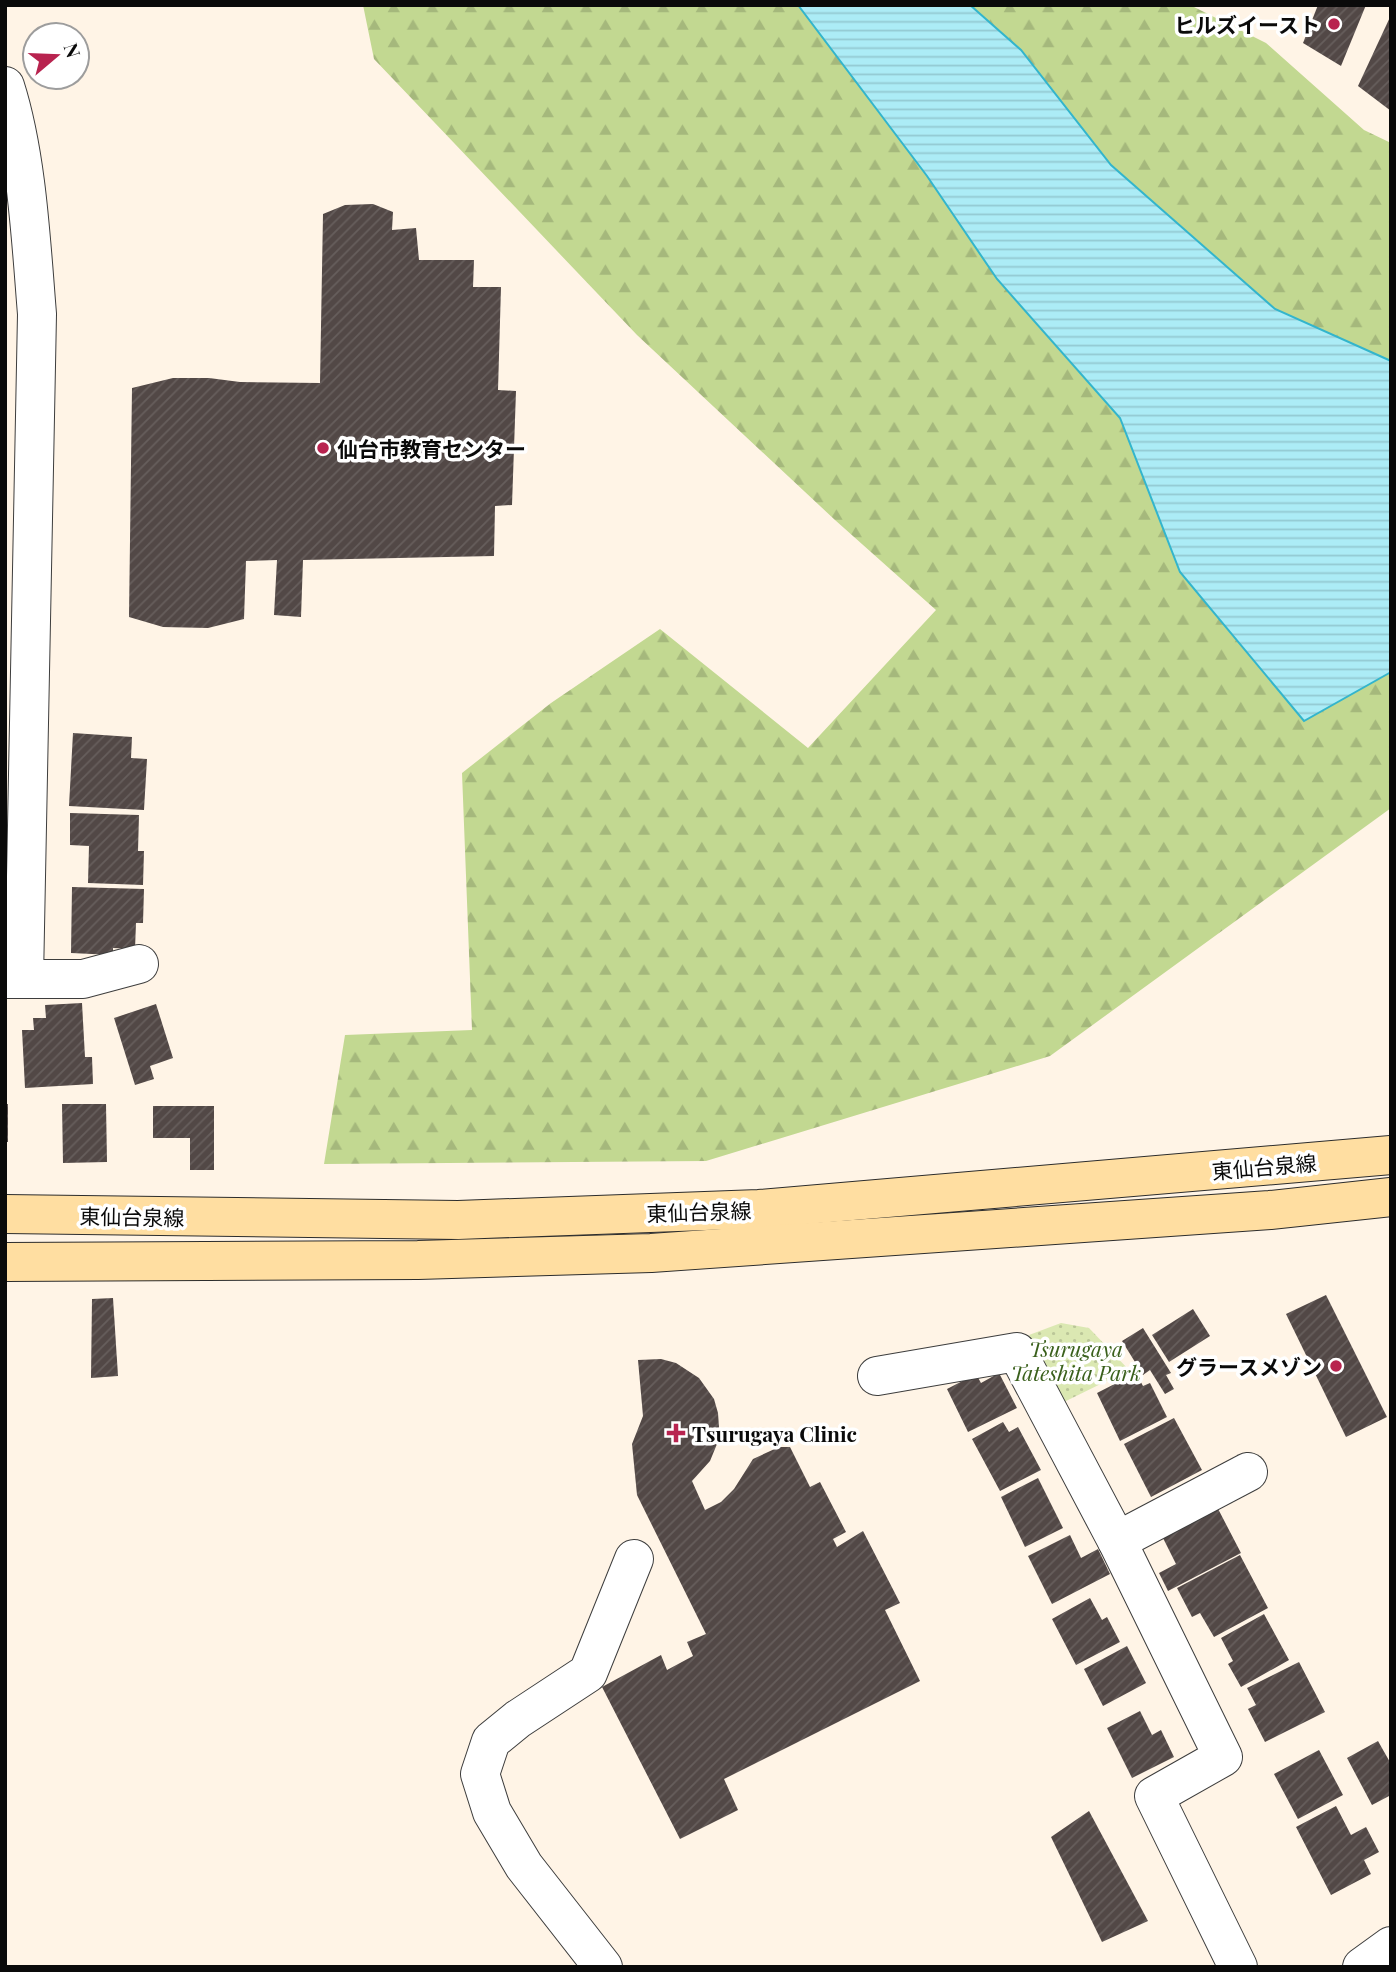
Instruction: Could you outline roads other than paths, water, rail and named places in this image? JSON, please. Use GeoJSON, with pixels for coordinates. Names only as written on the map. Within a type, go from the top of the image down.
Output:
{"type":"FeatureCollection","features":[{"type":"Feature","properties":{"kind":"street"},"geometry":{"type":"LineString","coordinates":[[5,86],[12,106],[29,215],[37,314],[20,484],[15,979],[83,979],[139,964]]}},
{"type":"Feature","properties":{"kind":"street","name":"東仙台泉線"},"geometry":{"type":"LineString","coordinates":[[5,1214],[458,1220],[759,1209],[1391,1156]]}},
{"type":"Feature","properties":{"kind":"street"},"geometry":{"type":"LineString","coordinates":[[5,1262],[418,1260],[651,1253],[1270,1210],[1391,1197]]}},
{"type":"Feature","properties":{"kind":"street"},"geometry":{"type":"LineString","coordinates":[[877,1376],[1017,1352],[1117,1541],[1223,1757],[1154,1796],[1238,1967]]}},
{"type":"Feature","properties":{"kind":"street"},"geometry":{"type":"LineString","coordinates":[[1117,1541],[1248,1472]]}},
{"type":"Feature","properties":{"kind":"street"},"geometry":{"type":"LineString","coordinates":[[603,1967],[524,1866],[492,1812],[480,1774],[491,1741],[518,1719],[588,1673],[634,1559]]}},
{"type":"Feature","properties":{"kind":"street"},"geometry":{"type":"LineString","coordinates":[[1362,1967],[1391,1946]]}},
{"type":"Feature","properties":{"kind":"water"},"geometry":{"type":"Polygon","coordinates":[[[798,5],[970,5],[1021,50],[1111,165],[1275,309],[1391,361],[1391,672],[1304,721],[1180,572],[1120,418],[997,279],[927,176],[798,5]]]}},
{"type":"Feature","properties":{"kind":"place","name":"ヒルズイースト"},"geometry":{"type":"Point","coordinates":[1334,24]}},
{"type":"Feature","properties":{"kind":"place","name":"仙台市教育センター"},"geometry":{"type":"Point","coordinates":[323,448]}},
{"type":"Feature","properties":{"kind":"place","name":"グラースメゾン"},"geometry":{"type":"Point","coordinates":[1336,1366]}},
{"type":"Feature","properties":{"kind":"place","name":"Tsurugaya Clinic"},"geometry":{"type":"Point","coordinates":[676,1433]}},
{"type":"Feature","properties":{"kind":"park label","name":"Tsurugaya Tateshita Park"},"geometry":{"type":"Point","coordinates":[1076,1360]}}]}
